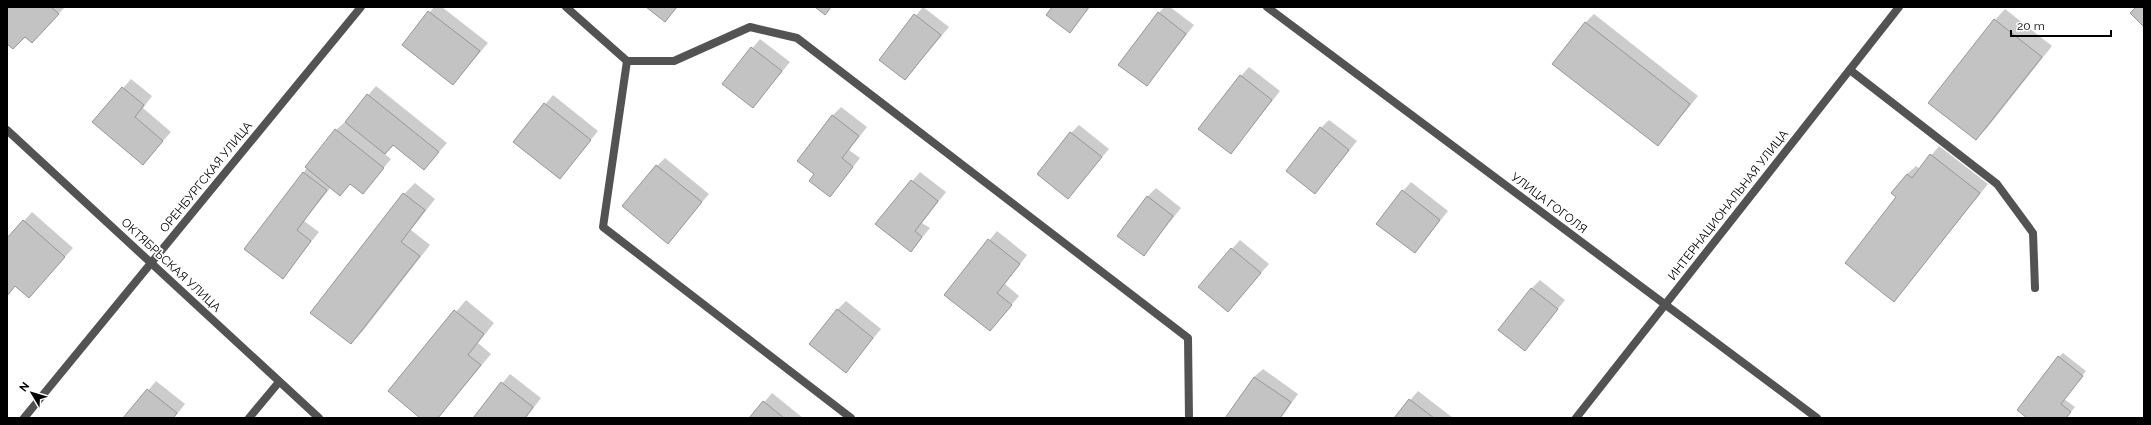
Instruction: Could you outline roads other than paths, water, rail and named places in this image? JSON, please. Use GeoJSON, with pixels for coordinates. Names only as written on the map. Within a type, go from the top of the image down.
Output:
{"type":"FeatureCollection","features":[{"type":"Feature","properties":{"kind":"street","name":"ОРЕНБУРГСКАЯ УЛИЦА"},"geometry":{"type":"LineString","coordinates":[[24,418],[361,7]]}},
{"type":"Feature","properties":{"kind":"street"},"geometry":{"type":"LineString","coordinates":[[566,7],[627,61],[674,61],[750,27],[797,38],[1188,338],[1188,418]]}},
{"type":"Feature","properties":{"kind":"street","name":"УЛИЦА ГОГОЛЯ"},"geometry":{"type":"LineString","coordinates":[[1267,7],[1817,418]]}},
{"type":"Feature","properties":{"kind":"street","name":"ИНТЕРНАЦИОНАЛЬНАЯ УЛИЦА"},"geometry":{"type":"LineString","coordinates":[[1576,418],[1899,7]]}},
{"type":"Feature","properties":{"kind":"street"},"geometry":{"type":"LineString","coordinates":[[627,61],[603,227],[851,418]]}},
{"type":"Feature","properties":{"kind":"street"},"geometry":{"type":"LineString","coordinates":[[1850,70],[1997,184],[2033,233],[2035,288]]}},
{"type":"Feature","properties":{"kind":"street","name":"ОКТЯБРЬСКАЯ УЛИЦА"},"geometry":{"type":"LineString","coordinates":[[7,130],[318,418]]}},
{"type":"Feature","properties":{"kind":"street"},"geometry":{"type":"LineString","coordinates":[[249,418],[279,382]]}}]}
